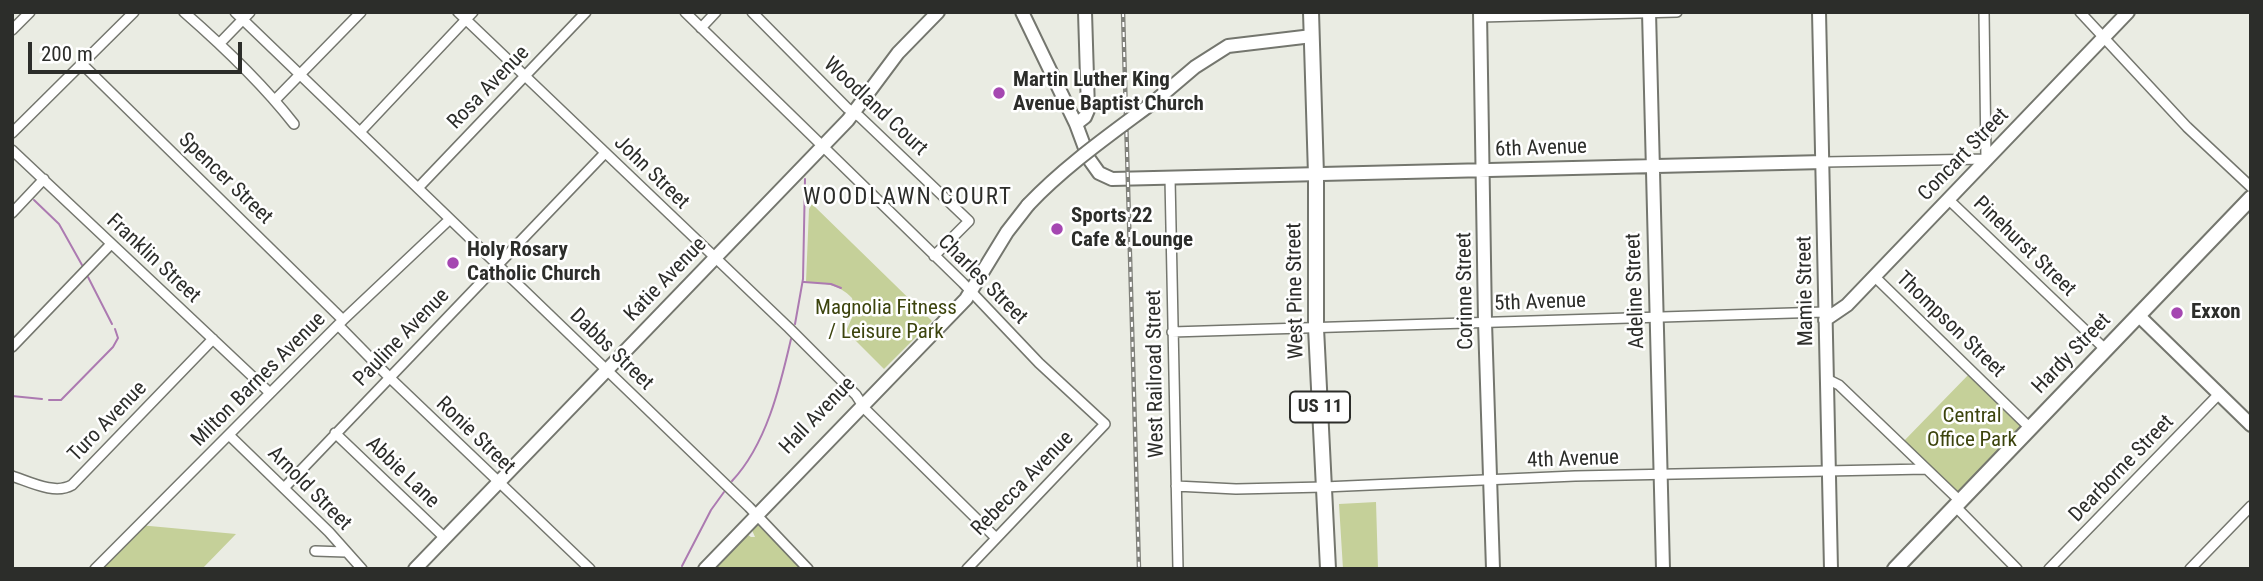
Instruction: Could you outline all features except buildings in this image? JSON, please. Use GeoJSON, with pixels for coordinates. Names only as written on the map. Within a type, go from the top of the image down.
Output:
{"type":"FeatureCollection","features":[{"type":"Feature","properties":{"kind":"main road","name":"West Pine Street"},"geometry":{"type":"LineString","coordinates":[[1311,12],[1316,175],[1316,328],[1328,569]]}},
{"type":"Feature","properties":{"kind":"main road","name":"Hardy Street"},"geometry":{"type":"LineString","coordinates":[[1895,569],[2251,198]]}},
{"type":"Feature","properties":{"kind":"street"},"geometry":{"type":"LineString","coordinates":[[12,30],[30,12]]}},
{"type":"Feature","properties":{"kind":"street"},"geometry":{"type":"LineString","coordinates":[[12,134],[134,12]]}},
{"type":"Feature","properties":{"kind":"street"},"geometry":{"type":"LineString","coordinates":[[184,12],[220,43],[275,100],[294,124]]}},
{"type":"Feature","properties":{"kind":"street","name":"Dabbs Street"},"geometry":{"type":"LineString","coordinates":[[235,12],[247,16],[299,74],[755,512],[808,569]]}},
{"type":"Feature","properties":{"kind":"street"},"geometry":{"type":"LineString","coordinates":[[275,100],[361,12]]}},
{"type":"Feature","properties":{"kind":"street","name":"John Street"},"geometry":{"type":"LineString","coordinates":[[458,12],[470,16],[526,76],[789,328],[996,538]]}},
{"type":"Feature","properties":{"kind":"street","name":"Rosa Avenue"},"geometry":{"type":"LineString","coordinates":[[418,188],[586,12]]}},
{"type":"Feature","properties":{"kind":"street","name":"Charles Street"},"geometry":{"type":"LineString","coordinates":[[685,12],[1039,363],[1105,424]]}},
{"type":"Feature","properties":{"kind":"street"},"geometry":{"type":"LineString","coordinates":[[701,27],[716,12]]}},
{"type":"Feature","properties":{"kind":"street","name":"Woodland Court"},"geometry":{"type":"LineString","coordinates":[[752,12],[846,108],[970,222],[934,256]]}},
{"type":"Feature","properties":{"kind":"street","name":"Katie Avenue"},"geometry":{"type":"LineString","coordinates":[[415,569],[854,113],[898,52],[938,12]]}},
{"type":"Feature","properties":{"kind":"street"},"geometry":{"type":"LineString","coordinates":[[1022,12],[1085,148]]}},
{"type":"Feature","properties":{"kind":"street"},"geometry":{"type":"LineString","coordinates":[[1085,12],[1088,132],[1085,148]]}},
{"type":"Feature","properties":{"kind":"street","name":"Adeline Street"},"geometry":{"type":"LineString","coordinates":[[1649,12],[1663,569]]}},
{"type":"Feature","properties":{"kind":"street"},"geometry":{"type":"LineString","coordinates":[[1480,14],[1677,12]]}},
{"type":"Feature","properties":{"kind":"street","name":"Mamie Street"},"geometry":{"type":"LineString","coordinates":[[1819,12],[1831,569]]}},
{"type":"Feature","properties":{"kind":"street"},"geometry":{"type":"LineString","coordinates":[[1984,12],[1986,159]]}},
{"type":"Feature","properties":{"kind":"street"},"geometry":{"type":"LineString","coordinates":[[2080,12],[2187,127],[2251,187]]}},
{"type":"Feature","properties":{"kind":"street","name":"Concart Street"},"geometry":{"type":"LineString","coordinates":[[1825,316],[1847,306],[2128,12]]}},
{"type":"Feature","properties":{"kind":"street","name":"Corinne Street"},"geometry":{"type":"LineString","coordinates":[[1480,14],[1485,322],[1493,569]]}},
{"type":"Feature","properties":{"kind":"street"},"geometry":{"type":"LineString","coordinates":[[220,43],[247,16]]}},
{"type":"Feature","properties":{"kind":"street"},"geometry":{"type":"LineString","coordinates":[[360,132],[470,16]]}},
{"type":"Feature","properties":{"kind":"street","name":"Hall Avenue"},"geometry":{"type":"LineString","coordinates":[[695,569],[755,512],[963,295],[970,292],[1007,232],[1048,184],[1195,67],[1228,46],[1312,36]]}},
{"type":"Feature","properties":{"kind":"street","name":"Spencer Street"},"geometry":{"type":"LineString","coordinates":[[82,64],[341,323]]}},
{"type":"Feature","properties":{"kind":"street"},"geometry":{"type":"LineString","coordinates":[[1076,124],[1085,117],[1088,110]]}},
{"type":"Feature","properties":{"kind":"street","name":"6th Avenue"},"geometry":{"type":"LineString","coordinates":[[1085,148],[1099,173],[1112,179],[1986,159]]}},
{"type":"Feature","properties":{"kind":"street","name":"Franklin Street"},"geometry":{"type":"LineString","coordinates":[[12,150],[270,393]]}},
{"type":"Feature","properties":{"kind":"street","name":"Pauline Avenue"},"geometry":{"type":"LineString","coordinates":[[284,488],[605,153]]}},
{"type":"Feature","properties":{"kind":"street","name":"West Railroad Street"},"geometry":{"type":"LineString","coordinates":[[1170,178],[1178,569]]}},
{"type":"Feature","properties":{"kind":"street"},"geometry":{"type":"LineString","coordinates":[[12,213],[44,179]]}},
{"type":"Feature","properties":{"kind":"street","name":"Pinehurst Street"},"geometry":{"type":"LineString","coordinates":[[1948,199],[2105,349]]}},
{"type":"Feature","properties":{"kind":"street","name":"Milton Barnes Avenue"},"geometry":{"type":"LineString","coordinates":[[95,569],[341,323],[450,219]]}},
{"type":"Feature","properties":{"kind":"street"},"geometry":{"type":"LineString","coordinates":[[13,343],[111,244]]}},
{"type":"Feature","properties":{"kind":"street","name":"Thompson Street"},"geometry":{"type":"LineString","coordinates":[[1875,276],[2030,428]]}},
{"type":"Feature","properties":{"kind":"street"},"geometry":{"type":"LineString","coordinates":[[2138,315],[2251,425]]}},
{"type":"Feature","properties":{"kind":"street","name":"5th Avenue"},"geometry":{"type":"LineString","coordinates":[[1172,332],[1656,316],[1825,316]]}},
{"type":"Feature","properties":{"kind":"street","name":"Ronie Street"},"geometry":{"type":"LineString","coordinates":[[341,323],[389,377],[590,569]]}},
{"type":"Feature","properties":{"kind":"street","name":"Turo Avenue"},"geometry":{"type":"LineString","coordinates":[[12,476],[55,489],[65,489],[72,485],[213,339]]}},
{"type":"Feature","properties":{"kind":"street"},"geometry":{"type":"LineString","coordinates":[[1827,379],[1839,385],[1926,468],[2017,569]]}},
{"type":"Feature","properties":{"kind":"street","name":"Dearborne Street"},"geometry":{"type":"LineString","coordinates":[[2049,569],[2219,394]]}},
{"type":"Feature","properties":{"kind":"street","name":"Rebecca Avenue"},"geometry":{"type":"LineString","coordinates":[[967,569],[1105,424]]}},
{"type":"Feature","properties":{"kind":"street","name":"Abbie Lane"},"geometry":{"type":"LineString","coordinates":[[335,433],[445,538]]}},
{"type":"Feature","properties":{"kind":"street","name":"Arnold Street"},"geometry":{"type":"LineString","coordinates":[[229,435],[362,569]]}},
{"type":"Feature","properties":{"kind":"street","name":"4th Avenue"},"geometry":{"type":"LineString","coordinates":[[1176,486],[1216,489],[1324,487],[1661,474],[1926,468]]}},
{"type":"Feature","properties":{"kind":"street"},"geometry":{"type":"LineString","coordinates":[[2190,569],[2251,506]]}},
{"type":"Feature","properties":{"kind":"street","name":"Hall Avenue"},"geometry":{"type":"LineString","coordinates":[[705,569],[755,512]]}},
{"type":"Feature","properties":{"kind":"street"},"geometry":{"type":"LineString","coordinates":[[314,551],[346,552]]}},
{"type":"Feature","properties":{"kind":"green space","name":"Magnolia Fitness / Leisure Park"},"geometry":{"type":"Polygon","coordinates":[[[812,204],[932,321],[884,369],[846,331],[855,311],[852,298],[836,287],[806,282],[809,209],[812,204]]]}},
{"type":"Feature","properties":{"kind":"green space","name":"Central Office Park"},"geometry":{"type":"Polygon","coordinates":[[[1972,371],[2030,428],[1960,501],[1901,444],[1972,371]]]}},
{"type":"Feature","properties":{"kind":"green space"},"geometry":{"type":"Polygon","coordinates":[[[1376,502],[1378,569],[1343,569],[1339,504],[1376,502]]]}},
{"type":"Feature","properties":{"kind":"green space"},"geometry":{"type":"Polygon","coordinates":[[[755,522],[802,569],[707,569],[744,532],[755,537],[751,528],[755,522]]]}},
{"type":"Feature","properties":{"kind":"green space"},"geometry":{"type":"Polygon","coordinates":[[[139,525],[236,534],[202,569],[95,569],[139,525]]]}},
{"type":"Feature","properties":{"kind":"waterway"},"geometry":{"type":"LineString","coordinates":[[795,324],[803,279],[805,179]]}},
{"type":"Feature","properties":{"kind":"waterway"},"geometry":{"type":"LineString","coordinates":[[34,200],[59,224],[82,265]]}},
{"type":"Feature","properties":{"kind":"waterway"},"geometry":{"type":"LineString","coordinates":[[88,277],[112,324]]}},
{"type":"Feature","properties":{"kind":"waterway"},"geometry":{"type":"LineString","coordinates":[[804,282],[831,284],[841,288]]}},
{"type":"Feature","properties":{"kind":"waterway"},"geometry":{"type":"LineString","coordinates":[[49,400],[61,400],[113,347],[118,338],[115,329]]}},
{"type":"Feature","properties":{"kind":"waterway"},"geometry":{"type":"LineString","coordinates":[[732,481],[744,467],[763,433],[791,339]]}},
{"type":"Feature","properties":{"kind":"waterway"},"geometry":{"type":"LineString","coordinates":[[12,396],[42,399]]}},
{"type":"Feature","properties":{"kind":"waterway"},"geometry":{"type":"LineString","coordinates":[[682,566],[711,510],[724,492]]}},
{"type":"Feature","properties":{"kind":"railway"},"geometry":{"type":"LineString","coordinates":[[1123,12],[1139,569]]}},
{"type":"Feature","properties":{"kind":"place","name":"Martin Luther King Avenue Baptist Church"},"geometry":{"type":"Point","coordinates":[999,93]}},
{"type":"Feature","properties":{"kind":"place","name":"Sports 22 Cafe & Lounge"},"geometry":{"type":"Point","coordinates":[1057,229]}},
{"type":"Feature","properties":{"kind":"place","name":"Holy Rosary Catholic Church"},"geometry":{"type":"Point","coordinates":[453,263]}},
{"type":"Feature","properties":{"kind":"place","name":"Exxon"},"geometry":{"type":"Point","coordinates":[2177,313]}},
{"type":"Feature","properties":{"kind":"district","name":"WOODLAWN COURT"},"geometry":{"type":"Point","coordinates":[908,198]}}]}
